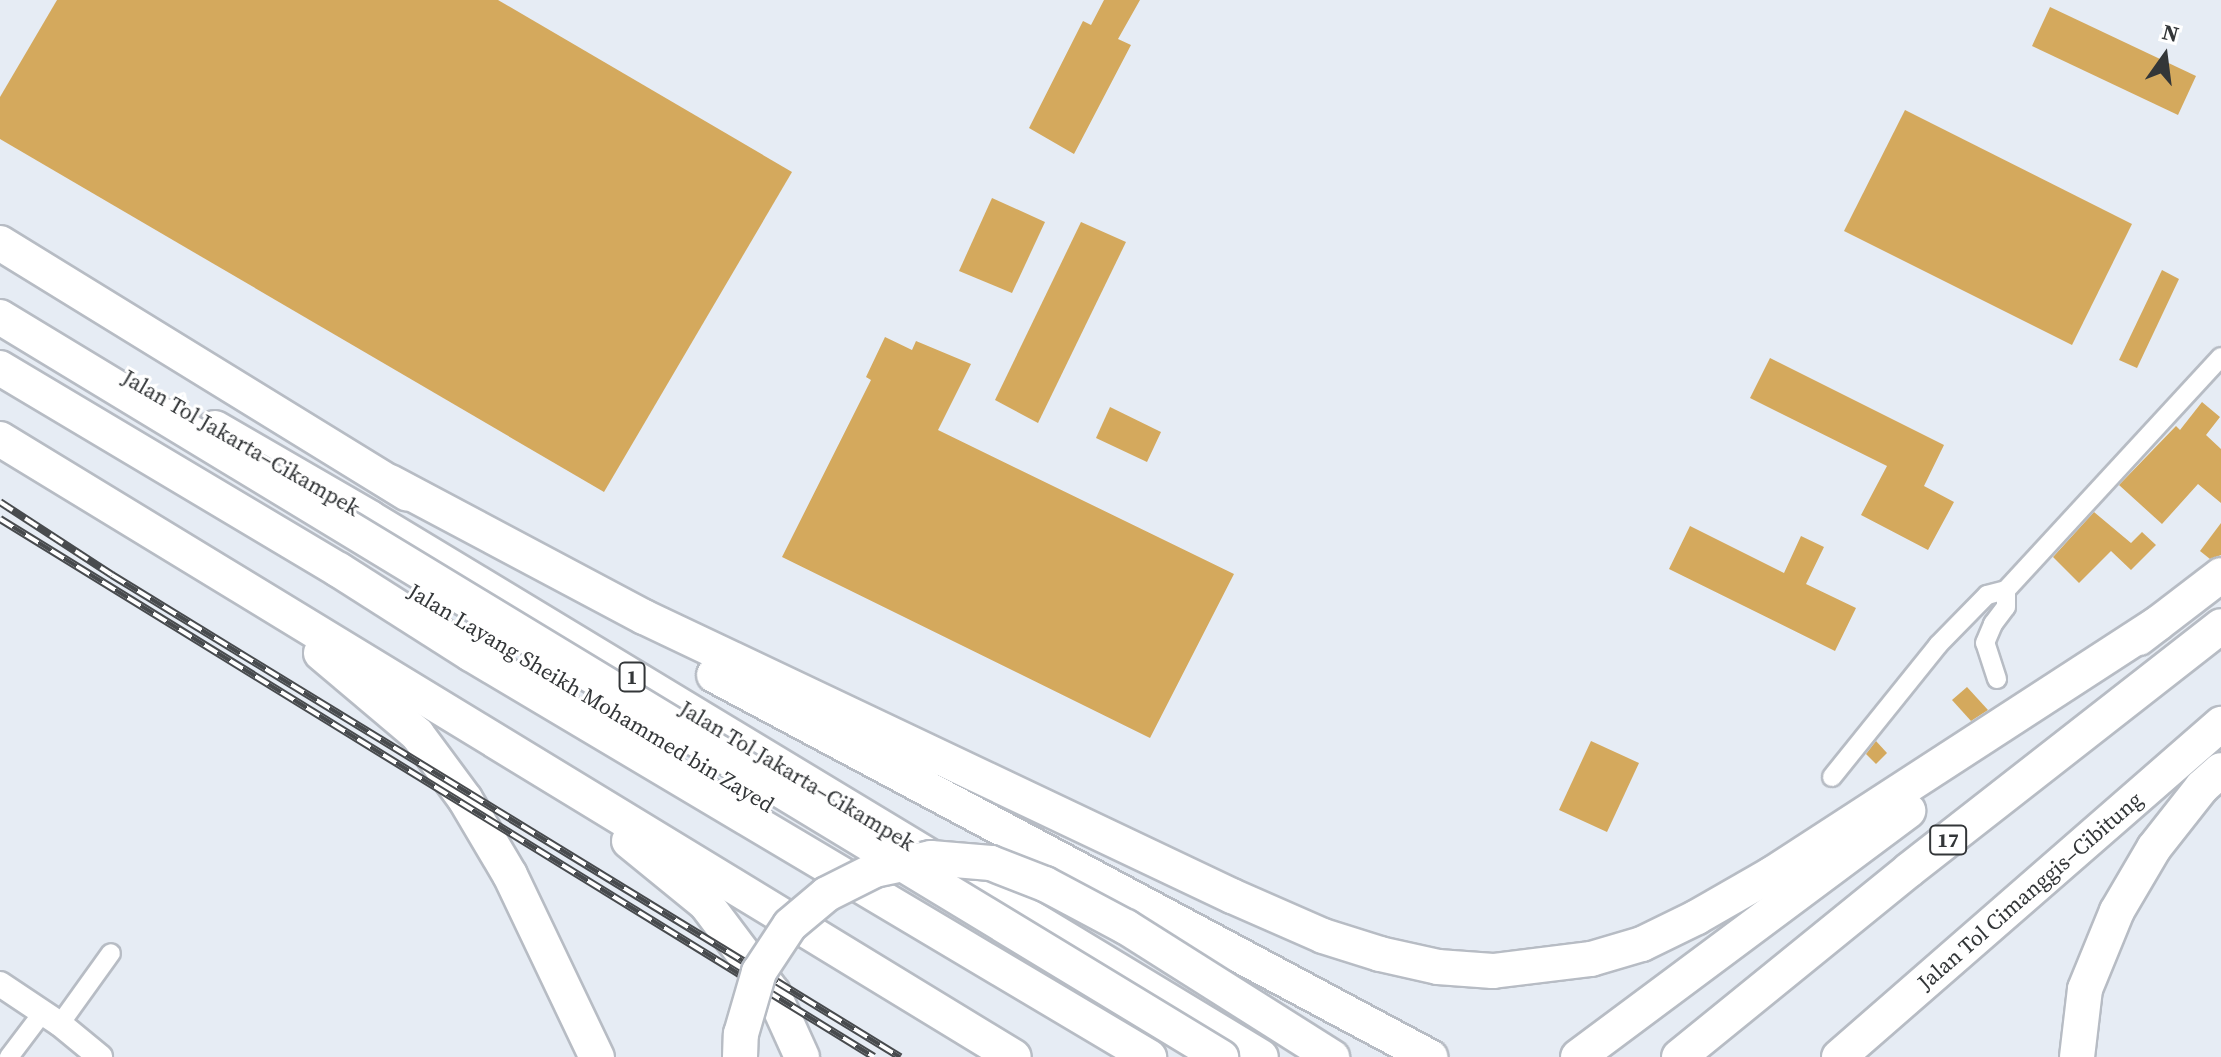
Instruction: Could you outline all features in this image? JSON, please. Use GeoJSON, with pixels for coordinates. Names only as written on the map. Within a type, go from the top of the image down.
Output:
{"type":"FeatureCollection","features":[{"type":"Feature","properties":{"kind":"highway"},"geometry":{"type":"LineString","coordinates":[[0,243],[609,619],[1430,1057]]}},
{"type":"Feature","properties":{"kind":"highway","name":"Jalan Tol Jakarta–Cikampek"},"geometry":{"type":"LineString","coordinates":[[0,303],[370,518],[1261,1057]]}},
{"type":"Feature","properties":{"kind":"highway","name":"Jalan Layang Sheikh Mohammed bin Zayed"},"geometry":{"type":"LineString","coordinates":[[0,317],[1221,1057]]}},
{"type":"Feature","properties":{"kind":"highway","name":"Jalan Layang Sheikh Mohammed bin Zayed"},"geometry":{"type":"LineString","coordinates":[[0,340],[1182,1057]]}},
{"type":"Feature","properties":{"kind":"highway"},"geometry":{"type":"LineString","coordinates":[[0,368],[339,570],[471,654],[1149,1057]]}},
{"type":"Feature","properties":{"kind":"highway"},"geometry":{"type":"LineString","coordinates":[[0,439],[1014,1057]]}},
{"type":"Feature","properties":{"kind":"highway"},"geometry":{"type":"LineString","coordinates":[[390,482],[644,617],[1232,896],[1323,936],[1380,954],[1451,968],[1493,971],[1547,967],[1642,944],[1772,874],[2157,624]]}},
{"type":"Feature","properties":{"kind":"highway"},"geometry":{"type":"LineString","coordinates":[[1578,1057],[2221,575]]}},
{"type":"Feature","properties":{"kind":"highway"},"geometry":{"type":"LineString","coordinates":[[241,585],[417,734],[465,799],[510,875],[597,1057]]}},
{"type":"Feature","properties":{"kind":"highway","name":"17"},"geometry":{"type":"LineString","coordinates":[[1679,1057],[1909,870],[2221,626]]}},
{"type":"Feature","properties":{"kind":"highway","name":"Jalan Tol Cimanggis–Cibitung"},"geometry":{"type":"LineString","coordinates":[[1839,1057],[2221,724]]}},
{"type":"Feature","properties":{"kind":"highway"},"geometry":{"type":"LineString","coordinates":[[526,758],[706,904],[773,993],[802,1057]]}},
{"type":"Feature","properties":{"kind":"highway"},"geometry":{"type":"LineString","coordinates":[[2077,1057],[2085,989],[2117,911],[2154,848],[2202,787],[2221,770]]}},
{"type":"Feature","properties":{"kind":"highway"},"geometry":{"type":"LineString","coordinates":[[740,1057],[741,1034],[759,972],[790,925],[827,894],[875,870],[931,858],[991,863],[1045,884],[1126,927],[1332,1057]]}},
{"type":"Feature","properties":{"kind":"street"},"geometry":{"type":"LineString","coordinates":[[1832,777],[1938,645],[1987,595],[2006,590],[2221,357]]}},
{"type":"Feature","properties":{"kind":"street"},"geometry":{"type":"LineString","coordinates":[[1997,679],[1985,643],[1993,624],[2006,607],[2006,590]]}},
{"type":"Feature","properties":{"kind":"street"},"geometry":{"type":"LineString","coordinates":[[9,1057],[52,1018],[111,953]]}},
{"type":"Feature","properties":{"kind":"street"},"geometry":{"type":"LineString","coordinates":[[0,984],[52,1018],[100,1057]]}},
{"type":"Feature","properties":{"kind":"building"},"geometry":{"type":"Polygon","coordinates":[[[57,0],[498,0],[792,172],[604,492],[0,139],[0,97],[57,0]]]}},
{"type":"Feature","properties":{"kind":"building"},"geometry":{"type":"Polygon","coordinates":[[[1104,0],[1140,0],[1118,39],[1131,45],[1074,154],[1029,128],[1083,21],[1091,25],[1104,0]]]}},
{"type":"Feature","properties":{"kind":"building"},"geometry":{"type":"Polygon","coordinates":[[[2050,7],[2196,76],[2178,115],[2032,46],[2050,7]]]}},
{"type":"Feature","properties":{"kind":"building"},"geometry":{"type":"Polygon","coordinates":[[[1905,110],[2132,224],[2072,345],[1844,231],[1905,110]]]}},
{"type":"Feature","properties":{"kind":"building"},"geometry":{"type":"Polygon","coordinates":[[[992,198],[1045,222],[1012,293],[959,271],[992,198]]]}},
{"type":"Feature","properties":{"kind":"building"},"geometry":{"type":"Polygon","coordinates":[[[1081,222],[1126,242],[1038,423],[995,400],[1081,222]]]}},
{"type":"Feature","properties":{"kind":"building"},"geometry":{"type":"Polygon","coordinates":[[[2162,270],[2179,279],[2137,368],[2119,360],[2162,270]]]}},
{"type":"Feature","properties":{"kind":"building"},"geometry":{"type":"Polygon","coordinates":[[[885,337],[912,350],[916,341],[971,364],[938,430],[1234,574],[1150,738],[782,557],[871,380],[866,377],[885,337]]]}},
{"type":"Feature","properties":{"kind":"building"},"geometry":{"type":"Polygon","coordinates":[[[1770,358],[1944,445],[1924,486],[1954,502],[1928,550],[1861,515],[1887,466],[1750,398],[1770,358]]]}},
{"type":"Feature","properties":{"kind":"building"},"geometry":{"type":"Polygon","coordinates":[[[2202,402],[2220,417],[2206,435],[2221,449],[2221,503],[2198,484],[2162,524],[2119,485],[2176,426],[2180,430],[2202,402]]]}},
{"type":"Feature","properties":{"kind":"building"},"geometry":{"type":"Polygon","coordinates":[[[1110,407],[1161,432],[1147,462],[1096,438],[1110,407]]]}},
{"type":"Feature","properties":{"kind":"building"},"geometry":{"type":"Polygon","coordinates":[[[2094,512],[2131,543],[2142,532],[2156,545],[2131,570],[2111,551],[2079,583],[2053,557],[2094,512]]]}},
{"type":"Feature","properties":{"kind":"building"},"geometry":{"type":"Polygon","coordinates":[[[2221,523],[2221,555],[2210,559],[2200,551],[2221,523]]]}},
{"type":"Feature","properties":{"kind":"building"},"geometry":{"type":"Polygon","coordinates":[[[1690,526],[1784,573],[1801,536],[1824,547],[1806,584],[1856,608],[1835,651],[1669,569],[1690,526]]]}},
{"type":"Feature","properties":{"kind":"building"},"geometry":{"type":"Polygon","coordinates":[[[1967,687],[1988,710],[1971,721],[1952,700],[1967,687]]]}},
{"type":"Feature","properties":{"kind":"building"},"geometry":{"type":"Polygon","coordinates":[[[1591,741],[1639,763],[1607,832],[1559,810],[1591,741]]]}},
{"type":"Feature","properties":{"kind":"building"},"geometry":{"type":"Polygon","coordinates":[[[1876,741],[1887,753],[1876,764],[1866,754],[1876,741]]]}},
{"type":"Feature","properties":{"kind":"railway"},"geometry":{"type":"LineString","coordinates":[[0,502],[112,575],[900,1057]]}},
{"type":"Feature","properties":{"kind":"railway"},"geometry":{"type":"LineString","coordinates":[[0,519],[874,1057]]}}]}
